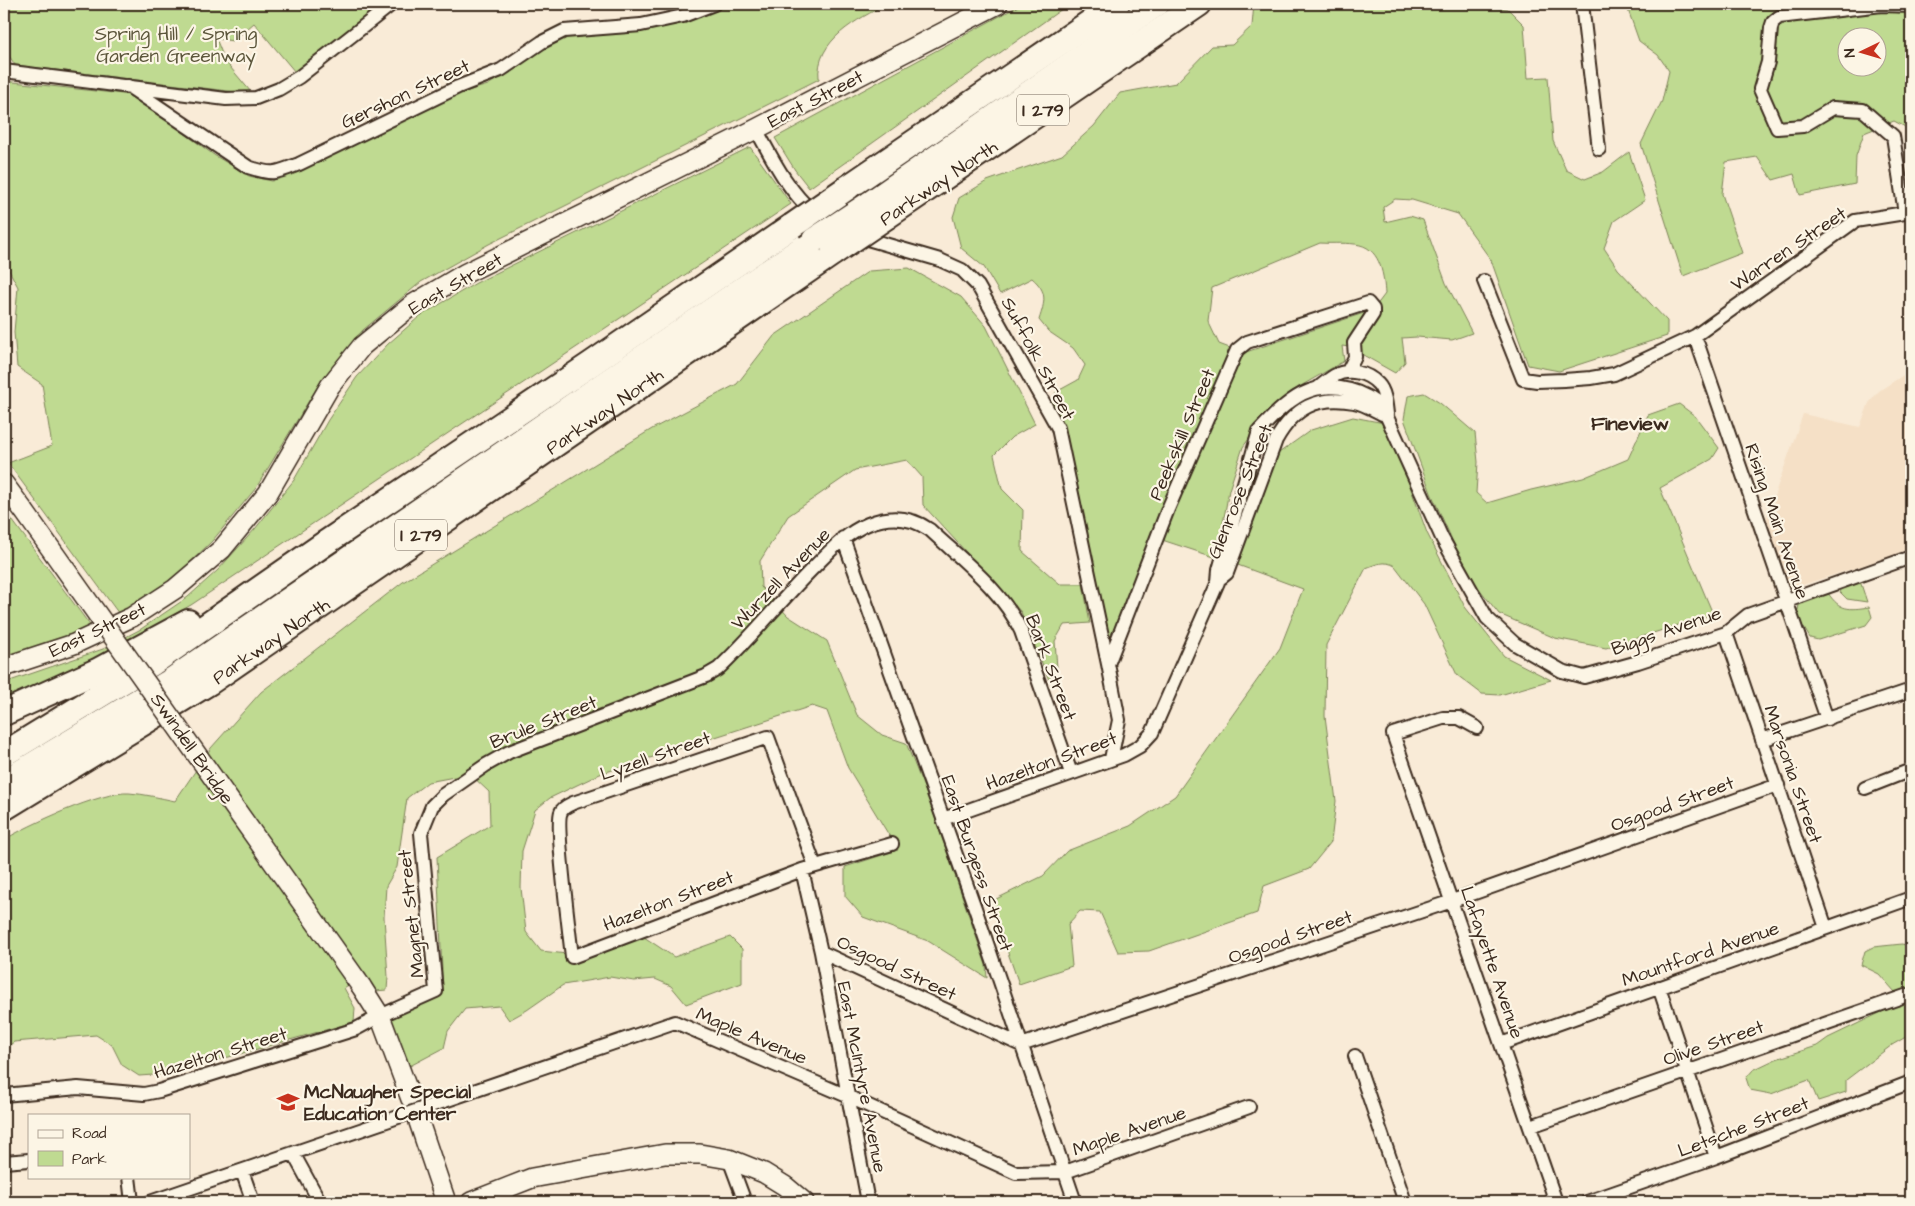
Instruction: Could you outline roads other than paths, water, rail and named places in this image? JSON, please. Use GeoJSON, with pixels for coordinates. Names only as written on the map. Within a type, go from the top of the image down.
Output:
{"type":"FeatureCollection","features":[{"type":"Feature","properties":{"kind":"highway","name":"I 279"},"geometry":{"type":"LineString","coordinates":[[4,754],[153,663],[324,544],[592,364],[1117,4]]}},
{"type":"Feature","properties":{"kind":"highway"},"geometry":{"type":"LineString","coordinates":[[4,782],[170,682],[814,240],[878,210],[1157,4]]}},
{"type":"Feature","properties":{"kind":"highway","name":"Parkway North"},"geometry":{"type":"LineString","coordinates":[[4,808],[210,682],[833,254],[878,210],[1199,4]]}},
{"type":"Feature","properties":{"kind":"highway"},"geometry":{"type":"LineString","coordinates":[[4,713],[97,671],[155,641],[210,609],[300,548],[324,544]]}},
{"type":"Feature","properties":{"kind":"main road","name":"East Street"},"geometry":{"type":"LineString","coordinates":[[4,667],[74,644],[132,617],[175,589],[222,549],[268,493],[330,386],[362,346],[412,305],[466,273],[998,4]]}},
{"type":"Feature","properties":{"kind":"main road","name":"Swindell Bridge"},"geometry":{"type":"LineString","coordinates":[[4,484],[361,986],[380,1016],[446,1202]]}},
{"type":"Feature","properties":{"kind":"main road"},"geometry":{"type":"LineString","coordinates":[[471,1202],[532,1178],[665,1154],[700,1154],[730,1159],[764,1173],[786,1186],[804,1202]]}},
{"type":"Feature","properties":{"kind":"street"},"geometry":{"type":"LineString","coordinates":[[4,71],[226,99],[256,98],[279,89],[299,77],[392,4]]}},
{"type":"Feature","properties":{"kind":"street","name":"Gershon Street"},"geometry":{"type":"LineString","coordinates":[[128,86],[248,167],[267,174],[276,174],[458,87],[501,70],[542,42],[564,31],[641,25],[682,16],[714,4]]}},
{"type":"Feature","properties":{"kind":"street"},"geometry":{"type":"LineString","coordinates":[[1582,4],[1599,149]]}},
{"type":"Feature","properties":{"kind":"street"},"geometry":{"type":"LineString","coordinates":[[1908,212],[1893,136],[1863,110],[1833,108],[1803,126],[1777,128],[1760,89],[1768,62],[1771,28],[1773,22],[1779,17],[1882,5],[1911,6]]}},
{"type":"Feature","properties":{"kind":"street","name":"Suffolk Street"},"geometry":{"type":"LineString","coordinates":[[756,128],[779,172],[799,199],[826,224],[870,241],[940,260],[962,270],[978,286],[1058,428],[1119,720],[1111,759]]}},
{"type":"Feature","properties":{"kind":"street","name":"Warren Street"},"geometry":{"type":"LineString","coordinates":[[1484,281],[1523,378],[1537,381],[1591,378],[1614,374],[1695,336],[1855,221],[1908,212]]}},
{"type":"Feature","properties":{"kind":"street","name":"Peekskill Street"},"geometry":{"type":"LineString","coordinates":[[1108,664],[1168,509],[1237,350],[1247,342],[1368,303],[1374,310],[1373,314],[1354,343],[1355,357],[1348,371]]}},
{"type":"Feature","properties":{"kind":"street","name":"Rising Main Avenue"},"geometry":{"type":"LineString","coordinates":[[1695,336],[1827,719]]}},
{"type":"Feature","properties":{"kind":"street"},"geometry":{"type":"LineString","coordinates":[[1318,388],[1334,376],[1348,371],[1367,375],[1379,384],[1388,417]]}},
{"type":"Feature","properties":{"kind":"street","name":"Glenrose Street"},"geometry":{"type":"LineString","coordinates":[[1218,582],[1219,570],[1259,432],[1274,414],[1303,393],[1318,388],[1336,387],[1352,390],[1377,403],[1388,417],[1442,538],[1487,618],[1515,644],[1562,671],[1584,677]]}},
{"type":"Feature","properties":{"kind":"street","name":"Glenrose Street"},"geometry":{"type":"LineString","coordinates":[[1218,582],[1227,573],[1276,440],[1284,426],[1295,413],[1320,402],[1355,402],[1388,417]]}},
{"type":"Feature","properties":{"kind":"street","name":"Wurzell Avenue"},"geometry":{"type":"LineString","coordinates":[[706,676],[727,661],[783,598],[843,538],[868,524],[885,520],[903,519],[918,522]]}},
{"type":"Feature","properties":{"kind":"street","name":"Bark Street"},"geometry":{"type":"LineString","coordinates":[[918,522],[930,530],[1003,600],[1014,615],[1022,631],[1072,773]]}},
{"type":"Feature","properties":{"kind":"street","name":"East Burgess Street"},"geometry":{"type":"LineString","coordinates":[[843,538],[943,819],[1075,1202]]}},
{"type":"Feature","properties":{"kind":"street","name":"Biggs Avenue"},"geometry":{"type":"LineString","coordinates":[[1584,677],[1638,662],[1726,633],[1748,615],[1911,557]]}},
{"type":"Feature","properties":{"kind":"street","name":"Hazelton Street"},"geometry":{"type":"LineString","coordinates":[[943,819],[1132,751],[1152,733],[1218,582]]}},
{"type":"Feature","properties":{"kind":"street","name":"Marsonia Street"},"geometry":{"type":"LineString","coordinates":[[1726,633],[1826,928]]}},
{"type":"Feature","properties":{"kind":"street","name":"Brule Street"},"geometry":{"type":"LineString","coordinates":[[421,833],[432,806],[437,800],[486,765],[509,752],[706,676]]}},
{"type":"Feature","properties":{"kind":"street"},"geometry":{"type":"LineString","coordinates":[[1762,740],[1911,690]]}},
{"type":"Feature","properties":{"kind":"street","name":"Lafayette Avenue"},"geometry":{"type":"LineString","coordinates":[[1477,728],[1458,718],[1444,718],[1393,734],[1556,1202]]}},
{"type":"Feature","properties":{"kind":"street","name":"Lyzell Street"},"geometry":{"type":"LineString","coordinates":[[572,957],[562,860],[560,816],[564,808],[574,803],[768,736],[815,866]]}},
{"type":"Feature","properties":{"kind":"street"},"geometry":{"type":"LineString","coordinates":[[1864,788],[1911,770]]}},
{"type":"Feature","properties":{"kind":"street","name":"Osgood Street"},"geometry":{"type":"LineString","coordinates":[[821,952],[1021,1045],[1452,901],[1778,785]]}},
{"type":"Feature","properties":{"kind":"street","name":"Magnet Street"},"geometry":{"type":"LineString","coordinates":[[421,833],[436,990]]}},
{"type":"Feature","properties":{"kind":"street","name":"Hazelton Street"},"geometry":{"type":"LineString","coordinates":[[572,957],[802,870],[892,844]]}},
{"type":"Feature","properties":{"kind":"street","name":"East McIntyre Avenue"},"geometry":{"type":"LineString","coordinates":[[802,870],[821,952],[868,1202]]}},
{"type":"Feature","properties":{"kind":"street","name":"Mountford Avenue"},"geometry":{"type":"LineString","coordinates":[[1501,1044],[1911,898]]}},
{"type":"Feature","properties":{"kind":"street"},"geometry":{"type":"LineString","coordinates":[[1659,987],[1716,1157]]}},
{"type":"Feature","properties":{"kind":"street","name":"Hazelton Street"},"geometry":{"type":"LineString","coordinates":[[4,1095],[78,1088],[144,1094],[159,1091],[356,1029],[436,990]]}},
{"type":"Feature","properties":{"kind":"street","name":"Olive Street"},"geometry":{"type":"LineString","coordinates":[[1531,1126],[1908,995]]}},
{"type":"Feature","properties":{"kind":"street","name":"Maple Avenue"},"geometry":{"type":"LineString","coordinates":[[150,1202],[675,1022],[847,1096],[1016,1172],[1065,1172],[1249,1107]]}},
{"type":"Feature","properties":{"kind":"street"},"geometry":{"type":"LineString","coordinates":[[1355,1056],[1405,1202]]}},
{"type":"Feature","properties":{"kind":"street","name":"Letsche Street"},"geometry":{"type":"LineString","coordinates":[[1587,1202],[1716,1157],[1911,1082]]}},
{"type":"Feature","properties":{"kind":"street"},"geometry":{"type":"LineString","coordinates":[[293,1153],[320,1202]]}},
{"type":"Feature","properties":{"kind":"street"},"geometry":{"type":"LineString","coordinates":[[730,1159],[745,1202]]}},
{"type":"Feature","properties":{"kind":"street"},"geometry":{"type":"LineString","coordinates":[[4,1162],[28,1160]]}},
{"type":"Feature","properties":{"kind":"street"},"geometry":{"type":"LineString","coordinates":[[242,1170],[253,1202]]}},
{"type":"Feature","properties":{"kind":"street"},"geometry":{"type":"LineString","coordinates":[[129,1178],[132,1202]]}},
{"type":"Feature","properties":{"kind":"place","name":"McNaugher Special Education Center"},"geometry":{"type":"Point","coordinates":[288,1102]}},
{"type":"Feature","properties":{"kind":"district","name":"Fineview"},"geometry":{"type":"Point","coordinates":[1630,423]}},
{"type":"Feature","properties":{"kind":"park label","name":"Spring Hill / Spring Garden Greenway"},"geometry":{"type":"Point","coordinates":[176,44]}}]}
